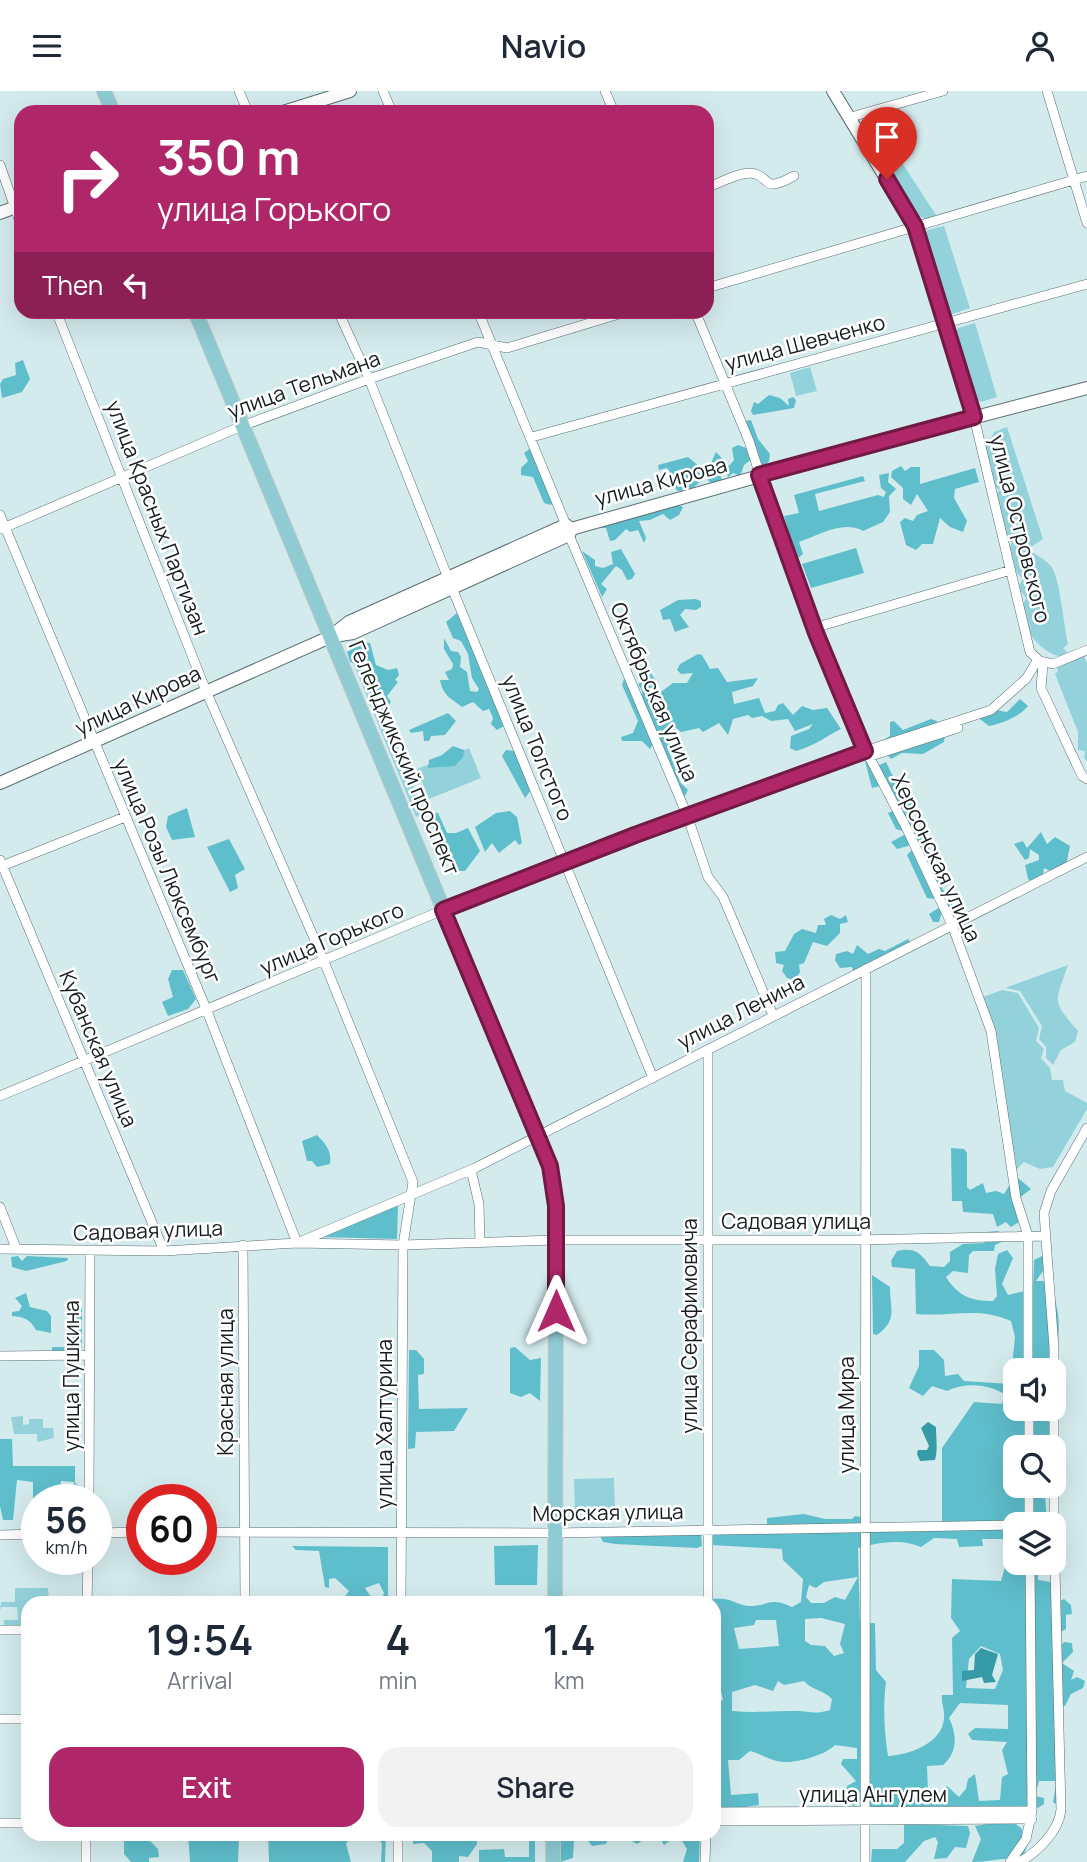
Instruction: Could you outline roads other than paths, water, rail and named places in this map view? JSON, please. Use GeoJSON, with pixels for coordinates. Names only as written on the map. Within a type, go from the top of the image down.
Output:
{"type":"FeatureCollection","features":[{"type":"Feature","properties":{"kind":"main road"},"geometry":{"type":"LineString","coordinates":[[305,105],[349,91]]}},
{"type":"Feature","properties":{"kind":"main road","name":"улица Островского"},"geometry":{"type":"LineString","coordinates":[[833,91],[915,226],[974,417]]}},
{"type":"Feature","properties":{"kind":"main road","name":"Геленджикский проспект"},"geometry":{"type":"LineString","coordinates":[[198,319],[553,1178],[556,1240],[555,1596]]}},
{"type":"Feature","properties":{"kind":"main road","name":"улица Кирова"},"geometry":{"type":"LineString","coordinates":[[0,783],[331,636],[354,633],[450,583],[569,529],[759,475],[1087,389]]}},
{"type":"Feature","properties":{"kind":"main road"},"geometry":{"type":"LineString","coordinates":[[553,1841],[553,1862]]}},
{"type":"Feature","properties":{"kind":"street"},"geometry":{"type":"LineString","coordinates":[[850,117],[943,91]]}},
{"type":"Feature","properties":{"kind":"street"},"geometry":{"type":"LineString","coordinates":[[1047,91],[1087,223]]}},
{"type":"Feature","properties":{"kind":"street"},"geometry":{"type":"LineString","coordinates":[[0,165],[14,197]]}},
{"type":"Feature","properties":{"kind":"street"},"geometry":{"type":"LineString","coordinates":[[714,185],[746,173],[776,186],[794,176]]}},
{"type":"Feature","properties":{"kind":"street"},"geometry":{"type":"LineString","coordinates":[[714,286],[1087,176]]}},
{"type":"Feature","properties":{"kind":"street","name":"улица Шевченко"},"geometry":{"type":"LineString","coordinates":[[532,437],[1087,284]]}},
{"type":"Feature","properties":{"kind":"street","name":"улица Красных Партизан"},"geometry":{"type":"LineString","coordinates":[[59,319],[206,691],[324,962],[413,1182],[403,1245]]}},
{"type":"Feature","properties":{"kind":"street","name":"улица Толстого"},"geometry":{"type":"LineString","coordinates":[[342,319],[369,379],[653,1078]]}},
{"type":"Feature","properties":{"kind":"street","name":"Октябрьская улица"},"geometry":{"type":"LineString","coordinates":[[481,319],[687,815],[708,877],[723,897],[771,1012]]}},
{"type":"Feature","properties":{"kind":"street","name":"улица Тельмана"},"geometry":{"type":"LineString","coordinates":[[2,528],[242,426],[369,379],[478,342],[508,348],[603,319]]}},
{"type":"Feature","properties":{"kind":"street","name":"Херсонская улица"},"geometry":{"type":"LineString","coordinates":[[698,319],[726,383],[814,628],[867,754],[908,831],[952,925],[996,1047],[1016,1198],[1028,1236],[1028,1358]]}},
{"type":"Feature","properties":{"kind":"street","name":"улица Островского"},"geometry":{"type":"LineString","coordinates":[[974,417],[1030,652],[1041,661],[1041,688],[1082,776],[1087,779]]}},
{"type":"Feature","properties":{"kind":"street","name":"улица Розы Люксембург"},"geometry":{"type":"LineString","coordinates":[[0,515],[2,528],[207,1011],[297,1243]]}},
{"type":"Feature","properties":{"kind":"street"},"geometry":{"type":"LineString","coordinates":[[814,628],[1011,570]]}},
{"type":"Feature","properties":{"kind":"street"},"geometry":{"type":"LineString","coordinates":[[1041,661],[1053,664],[1087,650]]}},
{"type":"Feature","properties":{"kind":"street","name":"улица Горького"},"geometry":{"type":"LineString","coordinates":[[0,1096],[443,910],[687,815],[991,710],[1026,680],[1037,661],[1041,661]]}},
{"type":"Feature","properties":{"kind":"street"},"geometry":{"type":"LineString","coordinates":[[1,863],[125,817]]}},
{"type":"Feature","properties":{"kind":"street","name":"улица Ленина"},"geometry":{"type":"LineString","coordinates":[[411,1195],[537,1138],[708,1050],[771,1012],[866,969],[1087,857]]}},
{"type":"Feature","properties":{"kind":"street","name":"Кубанская улица"},"geometry":{"type":"LineString","coordinates":[[1,863],[164,1251]]}},
{"type":"Feature","properties":{"kind":"street","name":"улица Мира"},"geometry":{"type":"LineString","coordinates":[[865,1862],[866,969]]}},
{"type":"Feature","properties":{"kind":"street","name":"улица Серафимовича"},"geometry":{"type":"LineString","coordinates":[[708,1050],[708,1596]]}},
{"type":"Feature","properties":{"kind":"street"},"geometry":{"type":"LineString","coordinates":[[1054,1512],[1054,1348],[1044,1213],[1051,1191],[1087,1128]]}},
{"type":"Feature","properties":{"kind":"street"},"geometry":{"type":"LineString","coordinates":[[471,1170],[479,1204],[480,1243]]}},
{"type":"Feature","properties":{"kind":"street","name":"Садовая улица"},"geometry":{"type":"LineString","coordinates":[[297,1243],[411,1195]]}},
{"type":"Feature","properties":{"kind":"street"},"geometry":{"type":"LineString","coordinates":[[0,1207],[16,1248]]}},
{"type":"Feature","properties":{"kind":"street","name":"Садовая улица"},"geometry":{"type":"LineString","coordinates":[[0,1249],[90,1252],[164,1251],[297,1243],[403,1245],[556,1240],[866,1240],[1044,1235]]}},
{"type":"Feature","properties":{"kind":"street","name":"Красная улица"},"geometry":{"type":"LineString","coordinates":[[243,1245],[245,1596]]}},
{"type":"Feature","properties":{"kind":"street","name":"улица Халтурина"},"geometry":{"type":"LineString","coordinates":[[401,1596],[403,1245]]}},
{"type":"Feature","properties":{"kind":"street","name":"улица Пушкина"},"geometry":{"type":"LineString","coordinates":[[89,1484],[90,1252]]}},
{"type":"Feature","properties":{"kind":"street"},"geometry":{"type":"LineString","coordinates":[[0,1356],[90,1355]]}},
{"type":"Feature","properties":{"kind":"street","name":"Морская улица"},"geometry":{"type":"LineString","coordinates":[[217,1532],[555,1533],[708,1528],[1003,1525]]}},
{"type":"Feature","properties":{"kind":"street"},"geometry":{"type":"LineString","coordinates":[[0,1535],[21,1534]]}},
{"type":"Feature","properties":{"kind":"street"},"geometry":{"type":"LineString","coordinates":[[87,1596],[88,1575]]}},
{"type":"Feature","properties":{"kind":"street"},"geometry":{"type":"LineString","coordinates":[[1010,1862],[1026,1839],[1032,1815],[1030,1575]]}},
{"type":"Feature","properties":{"kind":"street"},"geometry":{"type":"LineString","coordinates":[[1019,1862],[1035,1854],[1061,1818],[1056,1575]]}},
{"type":"Feature","properties":{"kind":"street"},"geometry":{"type":"LineString","coordinates":[[0,1630],[21,1630]]}},
{"type":"Feature","properties":{"kind":"street"},"geometry":{"type":"LineString","coordinates":[[0,1719],[21,1719]]}},
{"type":"Feature","properties":{"kind":"street","name":"улица Ангулем"},"geometry":{"type":"LineString","coordinates":[[721,1812],[865,1817]]}},
{"type":"Feature","properties":{"kind":"street","name":"улица Ангулем"},"geometry":{"type":"LineString","coordinates":[[721,1821],[1032,1815]]}},
{"type":"Feature","properties":{"kind":"street"},"geometry":{"type":"LineString","coordinates":[[0,1823],[21,1823]]}},
{"type":"Feature","properties":{"kind":"street"},"geometry":{"type":"LineString","coordinates":[[86,1841],[86,1862]]}},
{"type":"Feature","properties":{"kind":"street"},"geometry":{"type":"LineString","coordinates":[[398,1841],[398,1862]]}},
{"type":"Feature","properties":{"kind":"street"},"geometry":{"type":"LineString","coordinates":[[705,1862],[706,1841]]}}]}
